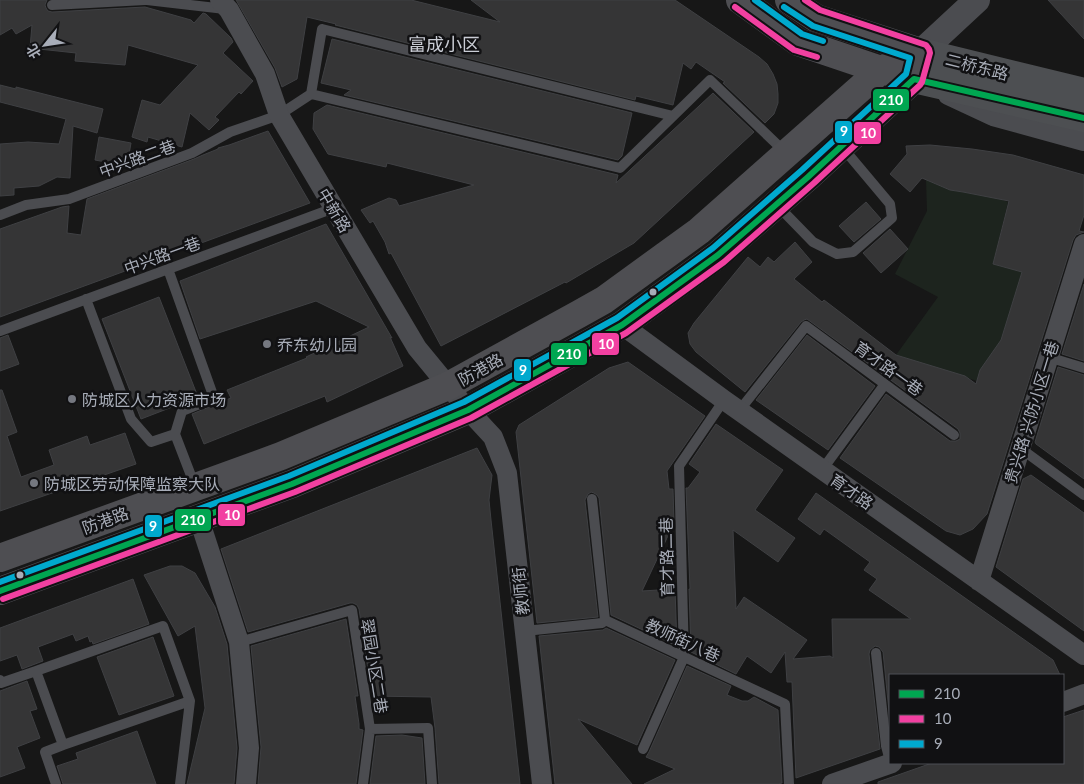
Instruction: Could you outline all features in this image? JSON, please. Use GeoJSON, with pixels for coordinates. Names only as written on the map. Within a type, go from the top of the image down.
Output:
{"type":"FeatureCollection","features":[{"type":"Feature","properties":{"kind":"highway","name":"二桥东路"},"geometry":{"type":"LineString","coordinates":[[740,0],[798,42],[914,79]]}},
{"type":"Feature","properties":{"kind":"highway","name":"二桥东路"},"geometry":{"type":"LineString","coordinates":[[789,0],[816,18],[921,52]]}},
{"type":"Feature","properties":{"kind":"highway","name":"防港路"},"geometry":{"type":"LineString","coordinates":[[0,558],[281,456],[448,386],[604,300],[699,231],[881,70],[921,52]]}},
{"type":"Feature","properties":{"kind":"highway"},"geometry":{"type":"LineString","coordinates":[[914,79],[921,52]]}},
{"type":"Feature","properties":{"kind":"highway","name":"防港路"},"geometry":{"type":"LineString","coordinates":[[0,591],[292,484],[468,410],[622,325],[718,255],[914,79]]}},
{"type":"Feature","properties":{"kind":"main road","name":"二桥东路"},"geometry":{"type":"LineString","coordinates":[[921,52],[1084,92]]}},
{"type":"Feature","properties":{"kind":"main road","name":"二桥东路"},"geometry":{"type":"LineString","coordinates":[[914,79],[1084,118]]}},
{"type":"Feature","properties":{"kind":"street","name":"防港路"},"geometry":{"type":"LineString","coordinates":[[921,52],[977,0]]}},
{"type":"Feature","properties":{"kind":"street","name":"中新路"},"geometry":{"type":"LineString","coordinates":[[224,5],[265,74],[279,115],[417,348],[468,410]]}},
{"type":"Feature","properties":{"kind":"street"},"geometry":{"type":"LineString","coordinates":[[914,79],[993,116],[1084,141]]}},
{"type":"Feature","properties":{"kind":"street","name":"贵兴路 兴防小区一巷"},"geometry":{"type":"LineString","coordinates":[[980,581],[1084,244]]}},
{"type":"Feature","properties":{"kind":"street","name":"育才路"},"geometry":{"type":"LineString","coordinates":[[622,325],[822,470],[1084,655]]}},
{"type":"Feature","properties":{"kind":"street","name":"教师街"},"geometry":{"type":"LineString","coordinates":[[468,410],[492,437],[507,473],[542,784]]}},
{"type":"Feature","properties":{"kind":"street"},"geometry":{"type":"LineString","coordinates":[[199,519],[239,642],[249,748],[246,784]]}},
{"type":"Feature","properties":{"kind":"street"},"geometry":{"type":"LineString","coordinates":[[1064,702],[1084,694]]}},
{"type":"Feature","properties":{"kind":"street"},"geometry":{"type":"LineString","coordinates":[[832,784],[889,763]]}},
{"type":"Feature","properties":{"kind":"lane"},"geometry":{"type":"LineString","coordinates":[[52,5],[146,0],[224,5]]}},
{"type":"Feature","properties":{"kind":"lane"},"geometry":{"type":"LineString","coordinates":[[673,116],[322,29],[311,94],[620,168],[710,80],[787,154]]}},
{"type":"Feature","properties":{"kind":"lane","name":"中兴路二巷"},"geometry":{"type":"LineString","coordinates":[[0,215],[26,205],[69,199],[192,153],[230,132],[279,115],[311,94]]}},
{"type":"Feature","properties":{"kind":"lane"},"geometry":{"type":"LineString","coordinates":[[777,204],[813,242],[837,254],[853,252],[892,218],[890,204],[841,146]]}},
{"type":"Feature","properties":{"kind":"lane","name":"中兴路一巷"},"geometry":{"type":"LineString","coordinates":[[0,330],[334,208]]}},
{"type":"Feature","properties":{"kind":"lane"},"geometry":{"type":"LineString","coordinates":[[168,268],[214,398],[182,411],[175,434],[195,487]]}},
{"type":"Feature","properties":{"kind":"lane"},"geometry":{"type":"LineString","coordinates":[[86,299],[130,419],[151,442],[175,434]]}},
{"type":"Feature","properties":{"kind":"lane","name":"育才路二巷"},"geometry":{"type":"LineString","coordinates":[[643,749],[684,657],[679,466],[732,405],[806,326]]}},
{"type":"Feature","properties":{"kind":"lane","name":"育才路一巷"},"geometry":{"type":"LineString","coordinates":[[806,326],[954,435]]}},
{"type":"Feature","properties":{"kind":"lane"},"geometry":{"type":"LineString","coordinates":[[1048,357],[1084,368]]}},
{"type":"Feature","properties":{"kind":"lane"},"geometry":{"type":"LineString","coordinates":[[822,470],[884,384]]}},
{"type":"Feature","properties":{"kind":"lane"},"geometry":{"type":"LineString","coordinates":[[1020,448],[1084,495]]}},
{"type":"Feature","properties":{"kind":"lane"},"geometry":{"type":"LineString","coordinates":[[525,631],[602,623],[605,620],[592,499]]}},
{"type":"Feature","properties":{"kind":"lane","name":"翠园小区二巷"},"geometry":{"type":"LineString","coordinates":[[239,642],[352,610],[370,729],[362,784]]}},
{"type":"Feature","properties":{"kind":"lane","name":"教师街八巷"},"geometry":{"type":"LineString","coordinates":[[605,620],[785,704],[789,784]]}},
{"type":"Feature","properties":{"kind":"lane"},"geometry":{"type":"LineString","coordinates":[[0,680],[1,683],[163,626],[190,701],[180,784]]}},
{"type":"Feature","properties":{"kind":"lane"},"geometry":{"type":"LineString","coordinates":[[876,653],[886,746],[889,756]]}},
{"type":"Feature","properties":{"kind":"lane"},"geometry":{"type":"LineString","coordinates":[[36,671],[64,745]]}},
{"type":"Feature","properties":{"kind":"lane"},"geometry":{"type":"LineString","coordinates":[[56,784],[45,752],[190,701]]}},
{"type":"Feature","properties":{"kind":"lane"},"geometry":{"type":"LineString","coordinates":[[370,729],[428,728],[432,784]]}},
{"type":"Feature","properties":{"kind":"shaded area"},"geometry":{"type":"Polygon","coordinates":[[[926,180],[950,190],[1008,202],[993,264],[1022,272],[1001,340],[980,371],[977,381],[896,355],[938,297],[895,274],[927,211],[926,180]]]}},
{"type":"Feature","properties":{"kind":"building"},"geometry":{"type":"Polygon","coordinates":[[[0,0],[47,0],[46,8],[52,12],[145,7],[191,20],[194,23],[203,13],[231,38],[233,42],[223,53],[253,81],[241,94],[239,92],[215,117],[219,120],[209,130],[190,113],[182,147],[148,137],[147,142],[132,137],[142,100],[160,105],[198,65],[128,45],[125,65],[75,61],[76,53],[30,48],[32,25],[16,34],[12,28],[0,35],[0,0]]]}},
{"type":"Feature","properties":{"kind":"building"},"geometry":{"type":"Polygon","coordinates":[[[236,0],[411,0],[500,22],[471,0],[675,0],[767,64],[777,84],[778,103],[774,114],[765,123],[723,83],[725,82],[696,62],[691,69],[683,63],[673,105],[636,96],[635,100],[307,17],[297,79],[282,87],[275,68],[236,0]]]}},
{"type":"Feature","properties":{"kind":"building"},"geometry":{"type":"Polygon","coordinates":[[[1048,0],[1084,0],[1084,39],[1048,0]]]}},
{"type":"Feature","properties":{"kind":"building"},"geometry":{"type":"Polygon","coordinates":[[[332,39],[632,113],[622,156],[618,160],[344,95],[351,90],[321,83],[332,39]]]}},
{"type":"Feature","properties":{"kind":"building"},"geometry":{"type":"Polygon","coordinates":[[[0,85],[16,89],[16,87],[103,109],[97,133],[73,126],[70,178],[57,177],[39,186],[14,188],[14,195],[0,196],[0,144],[28,142],[59,144],[66,119],[0,102],[0,85]]]}},
{"type":"Feature","properties":{"kind":"building"},"geometry":{"type":"Polygon","coordinates":[[[713,93],[754,132],[634,243],[566,283],[441,346],[391,253],[389,254],[385,242],[373,221],[370,223],[361,210],[389,198],[396,200],[399,206],[474,185],[387,163],[386,167],[328,154],[313,129],[314,113],[327,105],[618,175],[616,183],[713,93]]]}},
{"type":"Feature","properties":{"kind":"building"},"geometry":{"type":"Polygon","coordinates":[[[268,131],[310,203],[0,317],[0,229],[69,206],[67,233],[81,235],[87,199],[194,159],[218,148],[268,131]]]}},
{"type":"Feature","properties":{"kind":"building"},"geometry":{"type":"Polygon","coordinates":[[[99,137],[131,143],[127,166],[95,160],[99,137]]]}},
{"type":"Feature","properties":{"kind":"building"},"geometry":{"type":"Polygon","coordinates":[[[930,145],[1013,155],[1084,175],[1084,215],[1079,231],[1084,232],[1076,235],[1073,240],[987,514],[973,529],[960,535],[946,531],[840,458],[886,394],[950,441],[960,439],[958,429],[807,319],[801,322],[745,392],[696,352],[690,344],[688,333],[748,257],[760,267],[768,257],[774,262],[795,242],[812,262],[794,279],[822,302],[824,300],[896,355],[965,376],[976,384],[980,370],[1001,340],[1022,272],[993,264],[1009,201],[950,190],[922,178],[910,192],[890,174],[907,154],[906,146],[930,145]]]}},
{"type":"Feature","properties":{"kind":"building"},"geometry":{"type":"Polygon","coordinates":[[[866,202],[881,219],[854,242],[839,226],[866,202]]]}},
{"type":"Feature","properties":{"kind":"building"},"geometry":{"type":"Polygon","coordinates":[[[326,224],[392,338],[390,337],[403,366],[327,402],[325,396],[204,444],[192,414],[231,398],[227,390],[307,358],[369,327],[316,301],[200,339],[180,281],[326,224]]]}},
{"type":"Feature","properties":{"kind":"building"},"geometry":{"type":"Polygon","coordinates":[[[890,229],[908,249],[881,273],[863,253],[890,229]]]}},
{"type":"Feature","properties":{"kind":"building"},"geometry":{"type":"Polygon","coordinates":[[[1084,284],[1084,361],[1062,354],[1084,284]]]}},
{"type":"Feature","properties":{"kind":"building"},"geometry":{"type":"Polygon","coordinates":[[[159,297],[198,397],[141,419],[102,319],[159,297]]]}},
{"type":"Feature","properties":{"kind":"building"},"geometry":{"type":"Polygon","coordinates":[[[8,335],[19,364],[0,371],[0,338],[8,335]]]}},
{"type":"Feature","properties":{"kind":"building"},"geometry":{"type":"Polygon","coordinates":[[[807,335],[875,386],[828,450],[756,400],[807,335]]]}},
{"type":"Feature","properties":{"kind":"building"},"geometry":{"type":"Polygon","coordinates":[[[628,362],[705,416],[667,471],[669,489],[673,489],[674,523],[642,591],[675,589],[677,646],[611,615],[599,498],[591,492],[585,500],[598,617],[537,623],[516,432],[519,425],[609,368],[628,362]]]}},
{"type":"Feature","properties":{"kind":"building"},"geometry":{"type":"Polygon","coordinates":[[[1058,367],[1084,375],[1084,479],[1035,442],[1058,367]]]}},
{"type":"Feature","properties":{"kind":"building"},"geometry":{"type":"Polygon","coordinates":[[[0,390],[2,390],[17,432],[7,436],[21,477],[54,465],[49,450],[87,436],[90,445],[125,433],[136,464],[0,511],[0,390]]]}},
{"type":"Feature","properties":{"kind":"building"},"geometry":{"type":"Polygon","coordinates":[[[716,424],[783,470],[755,510],[795,538],[778,562],[733,530],[736,609],[744,597],[807,640],[793,659],[830,656],[833,658],[832,619],[911,619],[869,590],[877,579],[864,570],[870,562],[824,529],[820,535],[798,519],[816,493],[1053,660],[1060,674],[889,674],[889,711],[883,652],[879,647],[875,646],[870,650],[869,654],[880,749],[796,778],[792,682],[787,682],[785,652],[771,673],[747,656],[736,674],[691,652],[686,488],[688,488],[700,472],[689,464],[716,424]]]}},
{"type":"Feature","properties":{"kind":"building"},"geometry":{"type":"Polygon","coordinates":[[[477,448],[492,475],[489,500],[520,784],[439,784],[431,697],[372,696],[357,605],[350,603],[248,632],[221,549],[477,448]]]}},
{"type":"Feature","properties":{"kind":"building"},"geometry":{"type":"Polygon","coordinates":[[[1031,475],[1084,513],[1084,631],[996,567],[1023,479],[1031,475]]]}},
{"type":"Feature","properties":{"kind":"building"},"geometry":{"type":"Polygon","coordinates":[[[170,566],[182,566],[195,573],[215,607],[227,644],[237,748],[234,784],[187,784],[205,708],[195,626],[178,636],[144,575],[170,566]]]}},
{"type":"Feature","properties":{"kind":"building"},"geometry":{"type":"Polygon","coordinates":[[[133,579],[149,624],[93,644],[88,636],[76,641],[73,634],[38,647],[43,661],[22,669],[17,655],[0,661],[0,628],[133,579]]]}},
{"type":"Feature","properties":{"kind":"building"},"geometry":{"type":"Polygon","coordinates":[[[346,619],[358,696],[355,696],[359,729],[363,730],[356,784],[258,784],[261,747],[251,646],[346,619]]]}},
{"type":"Feature","properties":{"kind":"building"},"geometry":{"type":"Polygon","coordinates":[[[606,628],[675,660],[637,745],[578,719],[632,784],[555,784],[539,636],[603,630],[606,628]]]}},
{"type":"Feature","properties":{"kind":"building"},"geometry":{"type":"Polygon","coordinates":[[[153,637],[174,696],[119,715],[97,657],[153,637]]]}},
{"type":"Feature","properties":{"kind":"building"},"geometry":{"type":"Polygon","coordinates":[[[687,666],[731,686],[727,695],[742,701],[748,701],[754,697],[778,710],[782,783],[644,784],[675,769],[646,757],[687,666]]]}},
{"type":"Feature","properties":{"kind":"building"},"geometry":{"type":"Polygon","coordinates":[[[27,681],[37,709],[30,711],[40,738],[17,747],[25,768],[0,777],[0,691],[27,681]]]}},
{"type":"Feature","properties":{"kind":"building"},"geometry":{"type":"Polygon","coordinates":[[[1084,710],[1084,784],[878,784],[878,782],[929,764],[1064,764],[1064,717],[1084,710]]]}},
{"type":"Feature","properties":{"kind":"building"},"geometry":{"type":"Polygon","coordinates":[[[137,731],[156,784],[63,784],[57,766],[78,759],[76,753],[137,731]]]}},
{"type":"Feature","properties":{"kind":"building"},"geometry":{"type":"Polygon","coordinates":[[[402,735],[422,738],[425,784],[370,784],[376,736],[402,735]]]}},
{"type":"Feature","properties":{"kind":"transit line","name":"9"},"geometry":{"type":"LineString","coordinates":[[755,0],[802,34],[823,41]]}},
{"type":"Feature","properties":{"kind":"transit line","name":"10"},"geometry":{"type":"LineString","coordinates":[[3,599],[295,492],[471,418],[626,333],[724,262],[814,183],[922,82],[930,53],[926,45],[820,10],[805,0]]}},
{"type":"Feature","properties":{"kind":"transit line","name":"10"},"geometry":{"type":"LineString","coordinates":[[735,7],[794,50],[817,57]]}},
{"type":"Feature","properties":{"kind":"transit line","name":"9"},"geometry":{"type":"LineString","coordinates":[[0,582],[289,476],[464,402],[617,318],[713,248],[802,170],[906,74],[910,58],[813,26],[784,7]]}},
{"type":"Feature","properties":{"kind":"transit line","name":"210"},"geometry":{"type":"LineString","coordinates":[[0,591],[292,484],[468,410],[622,325],[718,255],[808,177],[914,79],[1084,118]]}},
{"type":"Feature","properties":{"kind":"place","name":"乔东幼儿园"},"geometry":{"type":"Point","coordinates":[267,344]}},
{"type":"Feature","properties":{"kind":"place","name":"防城区人力资源市场"},"geometry":{"type":"Point","coordinates":[72,399]}},
{"type":"Feature","properties":{"kind":"place","name":"防城区劳动保障监察大队"},"geometry":{"type":"Point","coordinates":[34,483]}},
{"type":"Feature","properties":{"kind":"district","name":"富成小区"},"geometry":{"type":"Point","coordinates":[444,44]}}]}
